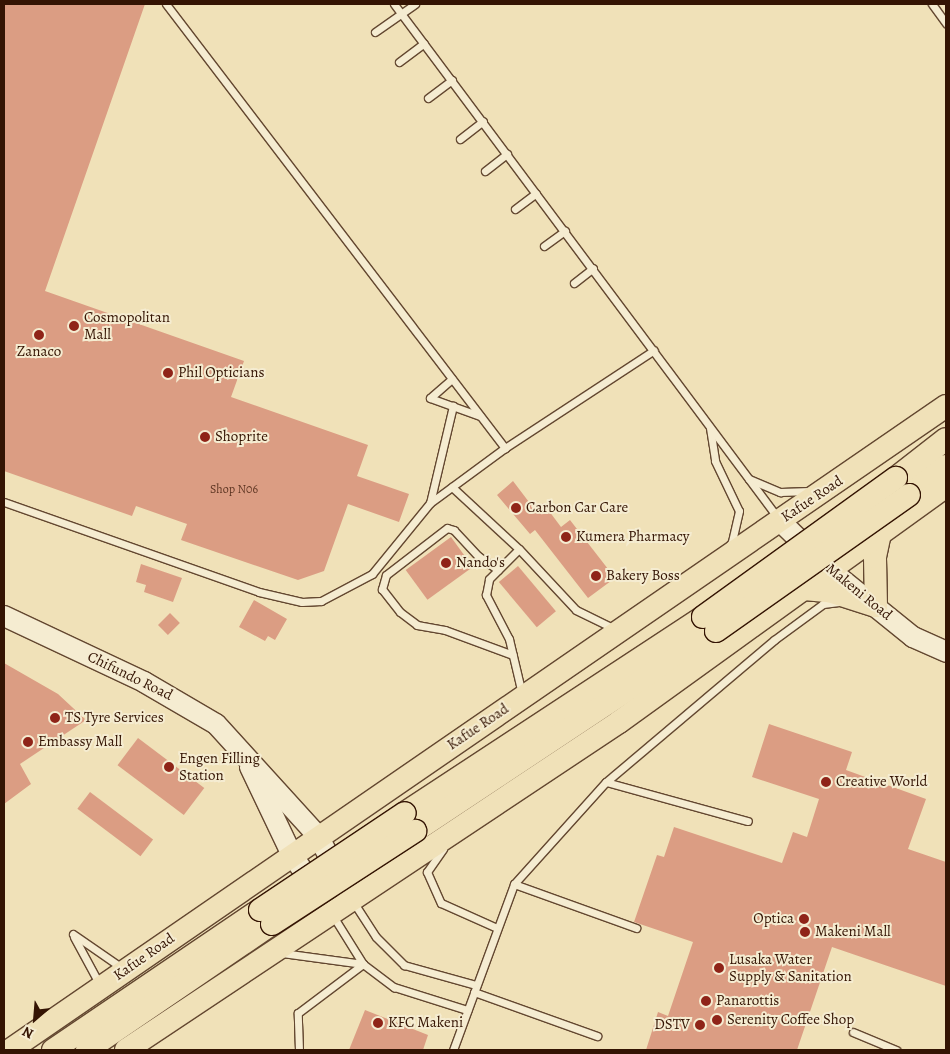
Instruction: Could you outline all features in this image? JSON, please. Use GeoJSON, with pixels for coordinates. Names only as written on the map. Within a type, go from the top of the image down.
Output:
{"type":"FeatureCollection","features":[{"type":"Feature","properties":{"kind":"main road","name":"Kafue Road"},"geometry":{"type":"LineString","coordinates":[[10,1050],[318,836],[946,406]]}},
{"type":"Feature","properties":{"kind":"main road","name":"Kafue Road"},"geometry":{"type":"LineString","coordinates":[[902,487],[946,439]]}},
{"type":"Feature","properties":{"kind":"main road","name":"Kafue Road"},"geometry":{"type":"LineString","coordinates":[[53,1050],[266,917],[710,624],[902,487],[946,466]]}},
{"type":"Feature","properties":{"kind":"main road"},"geometry":{"type":"LineString","coordinates":[[126,1050],[351,898],[619,722],[946,486]]}},
{"type":"Feature","properties":{"kind":"main road"},"geometry":{"type":"LineString","coordinates":[[804,589],[829,591],[876,606],[875,557],[880,533]]}},
{"type":"Feature","properties":{"kind":"main road","name":"Kafue Road"},"geometry":{"type":"LineString","coordinates":[[87,1050],[266,917]]}},
{"type":"Feature","properties":{"kind":"street","name":"Makeni Road"},"geometry":{"type":"LineString","coordinates":[[780,521],[830,570],[913,637],[946,652]]}},
{"type":"Feature","properties":{"kind":"street","name":"Chifundo Road"},"geometry":{"type":"LineString","coordinates":[[5,618],[181,702],[216,724],[318,836],[351,898]]}},
{"type":"Feature","properties":{"kind":"street","name":"Chifundo Road"},"geometry":{"type":"LineString","coordinates":[[244,754],[292,855],[331,912]]}},
{"type":"Feature","properties":{"kind":"lane"},"geometry":{"type":"LineString","coordinates":[[166,4],[505,448]]}},
{"type":"Feature","properties":{"kind":"lane"},"geometry":{"type":"LineString","coordinates":[[394,4],[593,268],[780,521]]}},
{"type":"Feature","properties":{"kind":"lane"},"geometry":{"type":"LineString","coordinates":[[375,32],[415,4]]}},
{"type":"Feature","properties":{"kind":"lane"},"geometry":{"type":"LineString","coordinates":[[932,4],[946,23]]}},
{"type":"Feature","properties":{"kind":"lane"},"geometry":{"type":"LineString","coordinates":[[399,62],[424,43]]}},
{"type":"Feature","properties":{"kind":"lane"},"geometry":{"type":"LineString","coordinates":[[428,98],[452,80]]}},
{"type":"Feature","properties":{"kind":"lane"},"geometry":{"type":"LineString","coordinates":[[460,138],[483,122]]}},
{"type":"Feature","properties":{"kind":"lane"},"geometry":{"type":"LineString","coordinates":[[485,171],[507,154]]}},
{"type":"Feature","properties":{"kind":"lane"},"geometry":{"type":"LineString","coordinates":[[515,209],[536,193]]}},
{"type":"Feature","properties":{"kind":"lane"},"geometry":{"type":"LineString","coordinates":[[544,246],[565,231]]}},
{"type":"Feature","properties":{"kind":"lane"},"geometry":{"type":"LineString","coordinates":[[574,283],[593,268]]}},
{"type":"Feature","properties":{"kind":"lane"},"geometry":{"type":"LineString","coordinates":[[4,502],[259,592],[302,602],[320,601],[372,574],[430,503],[505,448],[654,350]]}},
{"type":"Feature","properties":{"kind":"lane"},"geometry":{"type":"LineString","coordinates":[[452,380],[430,398],[480,416]]}},
{"type":"Feature","properties":{"kind":"lane"},"geometry":{"type":"LineString","coordinates":[[430,503],[453,406]]}},
{"type":"Feature","properties":{"kind":"lane"},"geometry":{"type":"LineString","coordinates":[[700,576],[732,542],[739,512],[715,461],[710,426]]}},
{"type":"Feature","properties":{"kind":"lane"},"geometry":{"type":"LineString","coordinates":[[748,479],[780,492],[809,491],[836,483]]}},
{"type":"Feature","properties":{"kind":"lane"},"geometry":{"type":"LineString","coordinates":[[452,487],[519,549],[576,610],[619,631]]}},
{"type":"Feature","properties":{"kind":"lane"},"geometry":{"type":"LineString","coordinates":[[498,570],[478,556],[454,530],[447,528],[386,575],[382,589],[400,612],[417,625],[445,630],[513,655]]}},
{"type":"Feature","properties":{"kind":"lane"},"geometry":{"type":"LineString","coordinates":[[519,549],[489,579],[486,595],[510,638],[522,696]]}},
{"type":"Feature","properties":{"kind":"lane"},"geometry":{"type":"LineString","coordinates":[[453,1050],[514,884],[606,782],[774,640],[823,604],[840,602],[876,606]]}},
{"type":"Feature","properties":{"kind":"lane"},"geometry":{"type":"LineString","coordinates":[[606,782],[748,821]]}},
{"type":"Feature","properties":{"kind":"lane"},"geometry":{"type":"LineString","coordinates":[[455,830],[428,872],[441,903],[497,928]]}},
{"type":"Feature","properties":{"kind":"lane"},"geometry":{"type":"LineString","coordinates":[[514,884],[636,928]]}},
{"type":"Feature","properties":{"kind":"lane"},"geometry":{"type":"LineString","coordinates":[[351,898],[376,937],[404,965],[475,988],[597,1036]]}},
{"type":"Feature","properties":{"kind":"lane"},"geometry":{"type":"LineString","coordinates":[[331,912],[363,964],[394,987],[467,1010]]}},
{"type":"Feature","properties":{"kind":"lane"},"geometry":{"type":"LineString","coordinates":[[102,987],[73,934],[125,971]]}},
{"type":"Feature","properties":{"kind":"lane"},"geometry":{"type":"LineString","coordinates":[[270,953],[299,954],[363,964]]}},
{"type":"Feature","properties":{"kind":"lane"},"geometry":{"type":"LineString","coordinates":[[299,1050],[298,1013],[363,964]]}},
{"type":"Feature","properties":{"kind":"lane"},"geometry":{"type":"LineString","coordinates":[[853,1032],[896,1050]]}},
{"type":"Feature","properties":{"kind":"building","name":"Cosmopolitan Mall"},"geometry":{"type":"Polygon","coordinates":[[[4,4],[145,4],[45,291],[244,361],[231,397],[368,445],[357,476],[409,494],[399,522],[348,504],[324,571],[298,580],[181,540],[187,524],[136,506],[132,516],[4,471],[4,4]]]}},
{"type":"Feature","properties":{"kind":"building"},"geometry":{"type":"Polygon","coordinates":[[[513,481],[535,510],[543,503],[561,527],[570,520],[615,578],[588,598],[535,530],[530,534],[497,495],[513,481]]]}},
{"type":"Feature","properties":{"kind":"building"},"geometry":{"type":"Polygon","coordinates":[[[451,537],[473,567],[427,600],[406,570],[451,537]]]}},
{"type":"Feature","properties":{"kind":"building"},"geometry":{"type":"Polygon","coordinates":[[[141,564],[182,578],[173,602],[144,592],[146,585],[136,582],[141,564]]]}},
{"type":"Feature","properties":{"kind":"building"},"geometry":{"type":"Polygon","coordinates":[[[518,566],[556,611],[537,627],[499,582],[518,566]]]}},
{"type":"Feature","properties":{"kind":"building"},"geometry":{"type":"Polygon","coordinates":[[[254,600],[287,619],[275,640],[268,636],[265,641],[239,627],[254,600]]]}},
{"type":"Feature","properties":{"kind":"building"},"geometry":{"type":"Polygon","coordinates":[[[170,613],[180,623],[168,635],[158,625],[170,613]]]}},
{"type":"Feature","properties":{"kind":"building","name":"Embassy Mall"},"geometry":{"type":"Polygon","coordinates":[[[4,663],[58,694],[86,720],[20,764],[31,784],[4,804],[4,663]]]}},
{"type":"Feature","properties":{"kind":"building","name":"Makeni Mall"},"geometry":{"type":"Polygon","coordinates":[[[769,724],[852,752],[846,770],[926,799],[908,849],[946,862],[946,986],[832,947],[797,1050],[646,1050],[658,1012],[668,1016],[693,942],[634,922],[657,855],[664,857],[674,827],[782,863],[793,832],[807,837],[819,799],[752,777],[769,724]]]}},
{"type":"Feature","properties":{"kind":"building"},"geometry":{"type":"Polygon","coordinates":[[[138,738],[204,788],[184,815],[118,765],[138,738]]]}},
{"type":"Feature","properties":{"kind":"building"},"geometry":{"type":"Polygon","coordinates":[[[90,792],[153,840],[140,856],[77,809],[90,792]]]}},
{"type":"Feature","properties":{"kind":"building","name":"KFC Makeni"},"geometry":{"type":"Polygon","coordinates":[[[365,1010],[428,1035],[423,1050],[349,1050],[365,1010]]]}},
{"type":"Feature","properties":{"kind":"place","name":"Cosmopolitan Mall"},"geometry":{"type":"Point","coordinates":[74,326]}},
{"type":"Feature","properties":{"kind":"place","name":"Zanaco"},"geometry":{"type":"Point","coordinates":[39,335]}},
{"type":"Feature","properties":{"kind":"place","name":"Phil Opticians"},"geometry":{"type":"Point","coordinates":[168,373]}},
{"type":"Feature","properties":{"kind":"place","name":"Shoprite"},"geometry":{"type":"Point","coordinates":[205,437]}},
{"type":"Feature","properties":{"kind":"place","name":"Carbon Car Care"},"geometry":{"type":"Point","coordinates":[516,508]}},
{"type":"Feature","properties":{"kind":"place","name":"Kumera Pharmacy"},"geometry":{"type":"Point","coordinates":[566,537]}},
{"type":"Feature","properties":{"kind":"place","name":"Nando's"},"geometry":{"type":"Point","coordinates":[446,563]}},
{"type":"Feature","properties":{"kind":"place","name":"Bakery Boss"},"geometry":{"type":"Point","coordinates":[596,576]}},
{"type":"Feature","properties":{"kind":"place","name":"TS Tyre Services"},"geometry":{"type":"Point","coordinates":[55,718]}},
{"type":"Feature","properties":{"kind":"place","name":"Embassy Mall"},"geometry":{"type":"Point","coordinates":[28,742]}},
{"type":"Feature","properties":{"kind":"place","name":"Engen Filling Station"},"geometry":{"type":"Point","coordinates":[169,767]}},
{"type":"Feature","properties":{"kind":"place","name":"Creative World"},"geometry":{"type":"Point","coordinates":[826,782]}},
{"type":"Feature","properties":{"kind":"place","name":"Optica"},"geometry":{"type":"Point","coordinates":[804,919]}},
{"type":"Feature","properties":{"kind":"place","name":"Makeni Mall"},"geometry":{"type":"Point","coordinates":[805,932]}},
{"type":"Feature","properties":{"kind":"place","name":"Lusaka Water Supply & Sanitation"},"geometry":{"type":"Point","coordinates":[719,968]}},
{"type":"Feature","properties":{"kind":"place","name":"Panarottis"},"geometry":{"type":"Point","coordinates":[706,1001]}},
{"type":"Feature","properties":{"kind":"place","name":"Serenity Coffee Shop"},"geometry":{"type":"Point","coordinates":[717,1020]}},
{"type":"Feature","properties":{"kind":"place","name":"KFC Makeni"},"geometry":{"type":"Point","coordinates":[378,1023]}},
{"type":"Feature","properties":{"kind":"place","name":"DSTV"},"geometry":{"type":"Point","coordinates":[700,1025]}}]}
